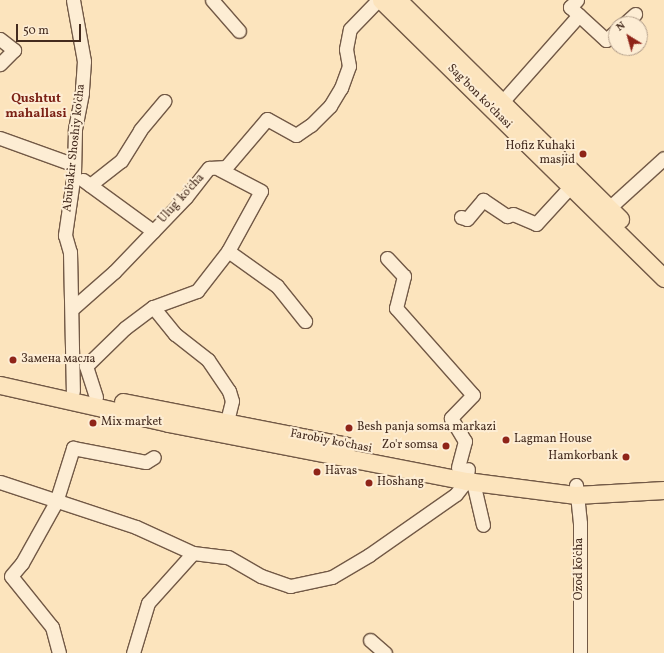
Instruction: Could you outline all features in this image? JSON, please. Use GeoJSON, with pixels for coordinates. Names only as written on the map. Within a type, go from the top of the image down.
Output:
{"type":"FeatureCollection","features":[{"type":"Feature","properties":{"kind":"main road","name":"Sag’bon ko’chasi"},"geometry":{"type":"LineString","coordinates":[[381,0],[664,278]]}},
{"type":"Feature","properties":{"kind":"main road","name":"Sag’bon ko’chasi"},"geometry":{"type":"LineString","coordinates":[[398,0],[664,262]]}},
{"type":"Feature","properties":{"kind":"main road","name":"Farobiy ko'chasi"},"geometry":{"type":"LineString","coordinates":[[0,375],[96,396],[227,421],[467,475]]}},
{"type":"Feature","properties":{"kind":"main road","name":"Farobiy ko'chasi"},"geometry":{"type":"LineString","coordinates":[[0,385],[168,423],[467,475],[576,490],[664,490]]}},
{"type":"Feature","properties":{"kind":"main road","name":"Farobiy ko'chasi"},"geometry":{"type":"LineString","coordinates":[[576,490],[664,479]]}},
{"type":"Feature","properties":{"kind":"street","name":"Abubakir Shoshiy ko'cha"},"geometry":{"type":"LineString","coordinates":[[73,0],[84,61],[82,93],[75,130],[73,169],[65,235],[70,252],[73,308],[70,327],[73,391]]}},
{"type":"Feature","properties":{"kind":"street"},"geometry":{"type":"LineString","coordinates":[[212,0],[239,31]]}},
{"type":"Feature","properties":{"kind":"street","name":"Ulug' ko'cha"},"geometry":{"type":"LineString","coordinates":[[73,308],[114,272],[209,168],[226,167],[267,119],[296,135],[311,125],[330,106],[341,88],[349,66],[346,49],[350,29],[378,0]]}},
{"type":"Feature","properties":{"kind":"street"},"geometry":{"type":"LineString","coordinates":[[577,0],[570,7],[606,40],[608,38]]}},
{"type":"Feature","properties":{"kind":"street"},"geometry":{"type":"LineString","coordinates":[[502,102],[579,15]]}},
{"type":"Feature","properties":{"kind":"street"},"geometry":{"type":"LineString","coordinates":[[0,39],[14,50],[0,64]]}},
{"type":"Feature","properties":{"kind":"street"},"geometry":{"type":"LineString","coordinates":[[90,185],[121,161],[140,130],[164,101]]}},
{"type":"Feature","properties":{"kind":"street"},"geometry":{"type":"LineString","coordinates":[[0,138],[73,169],[90,185],[153,231]]}},
{"type":"Feature","properties":{"kind":"street"},"geometry":{"type":"LineString","coordinates":[[610,208],[664,158]]}},
{"type":"Feature","properties":{"kind":"street"},"geometry":{"type":"LineString","coordinates":[[96,396],[86,366],[125,328],[153,307],[197,291],[228,251],[261,191],[219,168]]}},
{"type":"Feature","properties":{"kind":"street"},"geometry":{"type":"LineString","coordinates":[[461,217],[467,219],[482,200],[507,216],[513,214],[536,224],[570,187]]}},
{"type":"Feature","properties":{"kind":"street"},"geometry":{"type":"LineString","coordinates":[[228,251],[277,286],[305,321]]}},
{"type":"Feature","properties":{"kind":"street"},"geometry":{"type":"LineString","coordinates":[[386,258],[404,276],[396,308],[473,395],[451,418],[465,441],[467,475],[483,524]]}},
{"type":"Feature","properties":{"kind":"street"},"geometry":{"type":"LineString","coordinates":[[153,307],[175,334],[208,360],[230,391],[232,401],[227,421]]}},
{"type":"Feature","properties":{"kind":"street"},"geometry":{"type":"LineString","coordinates":[[60,653],[52,627],[11,576],[22,563],[56,502],[73,448],[146,462],[154,457]]}},
{"type":"Feature","properties":{"kind":"street"},"geometry":{"type":"LineString","coordinates":[[0,482],[56,502],[136,527],[193,553],[228,557],[261,576],[290,586],[332,577],[369,555],[456,494],[467,475]]}},
{"type":"Feature","properties":{"kind":"street","name":"Ozod ko'cha"},"geometry":{"type":"LineString","coordinates":[[576,490],[580,523],[580,653]]}},
{"type":"Feature","properties":{"kind":"street"},"geometry":{"type":"LineString","coordinates":[[133,653],[148,603],[193,553]]}},
{"type":"Feature","properties":{"kind":"street"},"geometry":{"type":"LineString","coordinates":[[370,640],[385,653]]}},
{"type":"Feature","properties":{"kind":"place","name":"Hofiz Kuhaki masjid"},"geometry":{"type":"Point","coordinates":[583,154]}},
{"type":"Feature","properties":{"kind":"place","name":"Замена масла"},"geometry":{"type":"Point","coordinates":[13,360]}},
{"type":"Feature","properties":{"kind":"place","name":"Mix market"},"geometry":{"type":"Point","coordinates":[93,423]}},
{"type":"Feature","properties":{"kind":"place","name":"Besh panja somsa markazi"},"geometry":{"type":"Point","coordinates":[349,428]}},
{"type":"Feature","properties":{"kind":"place","name":"Lagman House"},"geometry":{"type":"Point","coordinates":[506,440]}},
{"type":"Feature","properties":{"kind":"place","name":"Zo'r somsa"},"geometry":{"type":"Point","coordinates":[446,446]}},
{"type":"Feature","properties":{"kind":"place","name":"Hamkorbank"},"geometry":{"type":"Point","coordinates":[626,457]}},
{"type":"Feature","properties":{"kind":"place","name":"Havas"},"geometry":{"type":"Point","coordinates":[317,472]}},
{"type":"Feature","properties":{"kind":"place","name":"Hoshang"},"geometry":{"type":"Point","coordinates":[369,483]}},
{"type":"Feature","properties":{"kind":"district","name":"Qushtut mahallasi"},"geometry":{"type":"Point","coordinates":[36,108]}}]}
